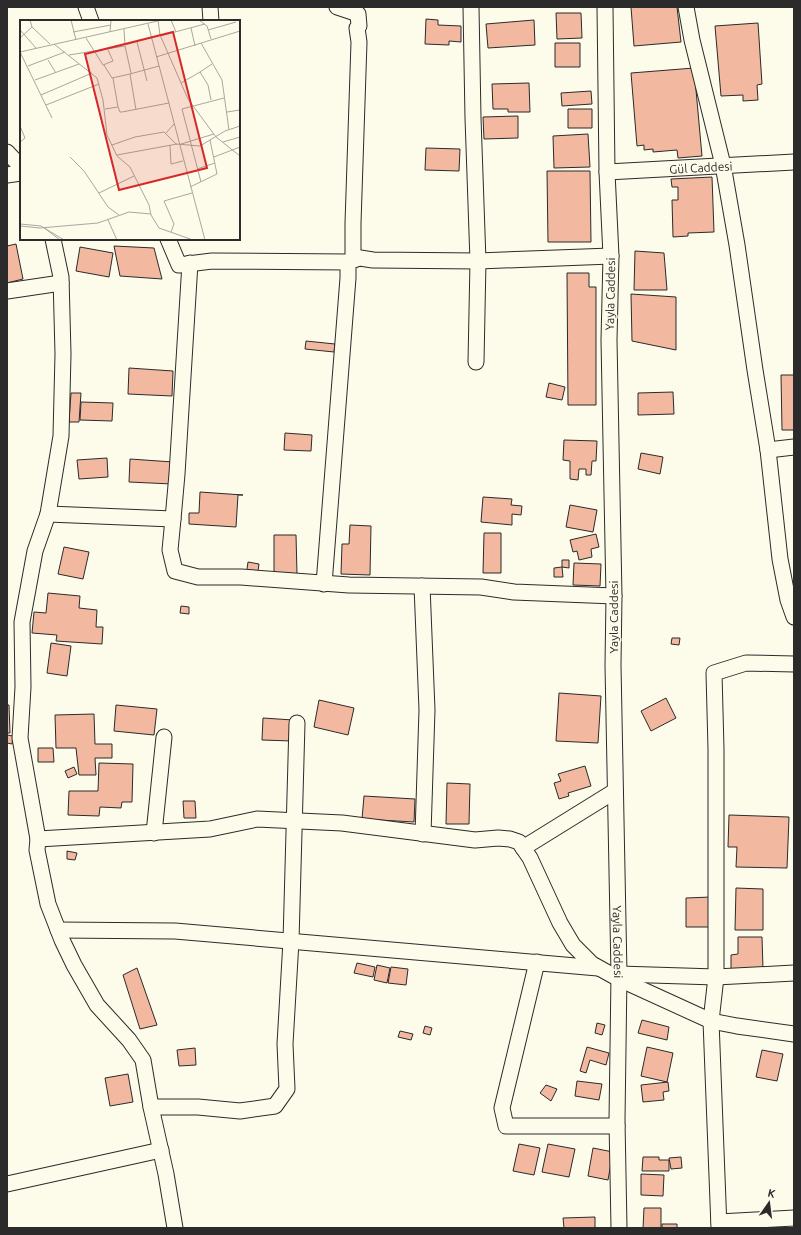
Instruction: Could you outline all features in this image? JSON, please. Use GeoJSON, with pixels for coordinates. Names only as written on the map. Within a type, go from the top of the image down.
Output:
{"type":"FeatureCollection","features":[{"type":"Feature","properties":{"kind":"street"},"geometry":{"type":"LineString","coordinates":[[86,7],[91,20]]}},
{"type":"Feature","properties":{"kind":"street"},"geometry":{"type":"LineString","coordinates":[[210,7],[211,20]]}},
{"type":"Feature","properties":{"kind":"street"},"geometry":{"type":"LineString","coordinates":[[324,584],[353,223],[359,42],[357,28],[359,26],[359,10],[337,7]]}},
{"type":"Feature","properties":{"kind":"street"},"geometry":{"type":"LineString","coordinates":[[471,7],[478,261],[476,362]]}},
{"type":"Feature","properties":{"kind":"street","name":"Yayla Caddesi"},"geometry":{"type":"LineString","coordinates":[[605,7],[607,172],[611,256],[609,340],[619,976],[617,1126],[619,1228]]}},
{"type":"Feature","properties":{"kind":"street"},"geometry":{"type":"LineString","coordinates":[[686,7],[692,40],[723,165],[737,245],[768,450],[780,559],[788,600],[794,617]]}},
{"type":"Feature","properties":{"kind":"street"},"geometry":{"type":"LineString","coordinates":[[7,152],[20,166]]}},
{"type":"Feature","properties":{"kind":"street","name":"Gül Caddesi"},"geometry":{"type":"LineString","coordinates":[[607,172],[794,162]]}},
{"type":"Feature","properties":{"kind":"street"},"geometry":{"type":"LineString","coordinates":[[7,175],[20,173]]}},
{"type":"Feature","properties":{"kind":"street"},"geometry":{"type":"LineString","coordinates":[[52,240],[61,276],[63,354],[61,436],[48,514],[36,551],[22,622],[24,687],[20,738],[38,839],[37,850],[48,904],[74,965],[97,1005],[128,1040],[143,1060],[151,1107],[166,1174],[175,1228]]}},
{"type":"Feature","properties":{"kind":"street"},"geometry":{"type":"LineString","coordinates":[[168,240],[179,265],[212,261],[350,261],[360,258],[373,260],[478,261],[611,256]]}},
{"type":"Feature","properties":{"kind":"street"},"geometry":{"type":"LineString","coordinates":[[190,263],[178,474],[170,550],[175,571],[198,577],[241,577],[324,584],[481,587],[514,592],[614,596]]}},
{"type":"Feature","properties":{"kind":"street"},"geometry":{"type":"LineString","coordinates":[[7,291],[61,284]]}},
{"type":"Feature","properties":{"kind":"street"},"geometry":{"type":"LineString","coordinates":[[768,450],[794,447]]}},
{"type":"Feature","properties":{"kind":"street"},"geometry":{"type":"LineString","coordinates":[[48,514],[173,519]]}},
{"type":"Feature","properties":{"kind":"street"},"geometry":{"type":"LineString","coordinates":[[422,586],[427,710],[424,834]]}},
{"type":"Feature","properties":{"kind":"street"},"geometry":{"type":"LineString","coordinates":[[794,664],[746,663],[714,673],[716,749],[716,976],[711,1021],[719,1225],[794,1218]]}},
{"type":"Feature","properties":{"kind":"street"},"geometry":{"type":"LineString","coordinates":[[151,1107],[198,1107],[240,1111],[274,1106],[287,1089],[285,1044],[291,941],[297,723]]}},
{"type":"Feature","properties":{"kind":"street"},"geometry":{"type":"LineString","coordinates":[[154,833],[164,737]]}},
{"type":"Feature","properties":{"kind":"street"},"geometry":{"type":"LineString","coordinates":[[523,848],[615,791]]}},
{"type":"Feature","properties":{"kind":"street"},"geometry":{"type":"LineString","coordinates":[[38,839],[210,829],[257,819],[295,819],[342,822],[475,840],[498,838],[510,839],[519,842],[530,858],[560,923],[573,945],[592,964],[711,1021],[794,1034]]}},
{"type":"Feature","properties":{"kind":"street"},"geometry":{"type":"LineString","coordinates":[[58,930],[176,931],[598,968]]}},
{"type":"Feature","properties":{"kind":"street"},"geometry":{"type":"LineString","coordinates":[[537,962],[502,1108],[506,1126],[617,1126]]}},
{"type":"Feature","properties":{"kind":"street"},"geometry":{"type":"LineString","coordinates":[[619,976],[716,976],[794,973]]}},
{"type":"Feature","properties":{"kind":"street"},"geometry":{"type":"LineString","coordinates":[[7,1184],[161,1150]]}},
{"type":"Feature","properties":{"kind":"building"},"geometry":{"type":"Polygon","coordinates":[[[631,7],[677,7],[681,42],[634,46],[631,7]]]}},
{"type":"Feature","properties":{"kind":"building"},"geometry":{"type":"Polygon","coordinates":[[[556,13],[581,13],[582,38],[557,39],[556,13]]]}},
{"type":"Feature","properties":{"kind":"building"},"geometry":{"type":"Polygon","coordinates":[[[426,19],[438,20],[438,25],[461,26],[461,42],[449,41],[449,45],[425,44],[426,19]]]}},
{"type":"Feature","properties":{"kind":"building"},"geometry":{"type":"Polygon","coordinates":[[[534,20],[535,45],[488,48],[486,24],[534,20]]]}},
{"type":"Feature","properties":{"kind":"building"},"geometry":{"type":"Polygon","coordinates":[[[758,23],[762,84],[757,85],[758,100],[743,101],[743,95],[721,96],[715,26],[758,23]]]}},
{"type":"Feature","properties":{"kind":"building"},"geometry":{"type":"Polygon","coordinates":[[[555,43],[580,43],[580,67],[555,67],[555,43]]]}},
{"type":"Feature","properties":{"kind":"building"},"geometry":{"type":"Polygon","coordinates":[[[694,68],[702,156],[678,158],[677,150],[653,152],[653,149],[644,150],[644,145],[637,146],[631,73],[694,68]]]}},
{"type":"Feature","properties":{"kind":"building"},"geometry":{"type":"Polygon","coordinates":[[[529,83],[530,112],[508,112],[508,109],[493,109],[492,84],[529,83]]]}},
{"type":"Feature","properties":{"kind":"building"},"geometry":{"type":"Polygon","coordinates":[[[591,91],[592,104],[562,106],[561,93],[591,91]]]}},
{"type":"Feature","properties":{"kind":"building"},"geometry":{"type":"Polygon","coordinates":[[[568,109],[592,109],[592,128],[568,128],[568,109]]]}},
{"type":"Feature","properties":{"kind":"building"},"geometry":{"type":"Polygon","coordinates":[[[518,116],[518,138],[484,139],[483,117],[518,116]]]}},
{"type":"Feature","properties":{"kind":"building"},"geometry":{"type":"Polygon","coordinates":[[[588,134],[590,167],[554,168],[553,136],[588,134]]]}},
{"type":"Feature","properties":{"kind":"building"},"geometry":{"type":"Polygon","coordinates":[[[426,148],[460,149],[459,171],[425,170],[426,148]]]}},
{"type":"Feature","properties":{"kind":"building"},"geometry":{"type":"Polygon","coordinates":[[[547,171],[590,171],[591,242],[548,242],[547,171]]]}},
{"type":"Feature","properties":{"kind":"building"},"geometry":{"type":"Polygon","coordinates":[[[712,177],[714,232],[688,233],[688,236],[673,237],[672,200],[678,200],[678,187],[672,187],[671,179],[712,177]]]}},
{"type":"Feature","properties":{"kind":"building"},"geometry":{"type":"Polygon","coordinates":[[[16,244],[23,279],[7,283],[7,246],[16,244]]]}},
{"type":"Feature","properties":{"kind":"building"},"geometry":{"type":"Polygon","coordinates":[[[114,246],[154,248],[162,279],[120,276],[114,246]]]}},
{"type":"Feature","properties":{"kind":"building"},"geometry":{"type":"Polygon","coordinates":[[[80,247],[113,253],[109,277],[76,271],[80,247]]]}},
{"type":"Feature","properties":{"kind":"building"},"geometry":{"type":"Polygon","coordinates":[[[635,251],[664,253],[667,290],[634,290],[635,251]]]}},
{"type":"Feature","properties":{"kind":"building"},"geometry":{"type":"Polygon","coordinates":[[[567,273],[589,273],[589,287],[596,287],[596,405],[568,405],[567,273]]]}},
{"type":"Feature","properties":{"kind":"building"},"geometry":{"type":"Polygon","coordinates":[[[631,294],[676,297],[676,350],[632,341],[631,294]]]}},
{"type":"Feature","properties":{"kind":"building"},"geometry":{"type":"Polygon","coordinates":[[[306,341],[335,344],[334,352],[305,349],[306,341]]]}},
{"type":"Feature","properties":{"kind":"building"},"geometry":{"type":"Polygon","coordinates":[[[129,368],[173,371],[172,396],[128,394],[129,368]]]}},
{"type":"Feature","properties":{"kind":"building"},"geometry":{"type":"Polygon","coordinates":[[[781,375],[794,375],[794,430],[782,430],[781,375]]]}},
{"type":"Feature","properties":{"kind":"building"},"geometry":{"type":"Polygon","coordinates":[[[549,383],[565,387],[562,400],[546,397],[549,383]]]}},
{"type":"Feature","properties":{"kind":"building"},"geometry":{"type":"Polygon","coordinates":[[[673,392],[674,414],[638,415],[638,393],[673,392]]]}},
{"type":"Feature","properties":{"kind":"building"},"geometry":{"type":"Polygon","coordinates":[[[71,393],[81,393],[79,422],[69,422],[71,393]]]}},
{"type":"Feature","properties":{"kind":"building"},"geometry":{"type":"Polygon","coordinates":[[[81,402],[113,403],[112,421],[80,420],[81,402]]]}},
{"type":"Feature","properties":{"kind":"building"},"geometry":{"type":"Polygon","coordinates":[[[285,433],[312,435],[311,451],[284,450],[285,433]]]}},
{"type":"Feature","properties":{"kind":"building"},"geometry":{"type":"Polygon","coordinates":[[[564,440],[597,441],[596,461],[592,461],[591,475],[586,475],[586,469],[579,469],[578,480],[570,479],[570,461],[563,460],[564,440]]]}},
{"type":"Feature","properties":{"kind":"building"},"geometry":{"type":"Polygon","coordinates":[[[641,453],[663,457],[660,474],[638,469],[641,453]]]}},
{"type":"Feature","properties":{"kind":"building"},"geometry":{"type":"Polygon","coordinates":[[[107,458],[108,477],[79,479],[77,460],[107,458]]]}},
{"type":"Feature","properties":{"kind":"building"},"geometry":{"type":"Polygon","coordinates":[[[130,459],[173,462],[172,484],[129,482],[130,459]]]}},
{"type":"Feature","properties":{"kind":"building"},"geometry":{"type":"Polygon","coordinates":[[[200,492],[243,495],[238,495],[236,527],[189,524],[189,513],[199,513],[200,492]]]}},
{"type":"Feature","properties":{"kind":"building"},"geometry":{"type":"Polygon","coordinates":[[[483,497],[512,499],[511,505],[522,506],[521,515],[512,514],[512,525],[481,522],[483,497]]]}},
{"type":"Feature","properties":{"kind":"building"},"geometry":{"type":"Polygon","coordinates":[[[570,505],[597,510],[593,532],[566,527],[570,505]]]}},
{"type":"Feature","properties":{"kind":"building"},"geometry":{"type":"Polygon","coordinates":[[[350,525],[371,526],[370,575],[341,574],[342,544],[349,544],[350,525]]]}},
{"type":"Feature","properties":{"kind":"building"},"geometry":{"type":"Polygon","coordinates":[[[484,533],[501,533],[501,573],[483,573],[484,533]]]}},
{"type":"Feature","properties":{"kind":"building"},"geometry":{"type":"Polygon","coordinates":[[[596,534],[599,547],[591,549],[592,557],[579,560],[577,551],[573,552],[570,540],[596,534]]]}},
{"type":"Feature","properties":{"kind":"building"},"geometry":{"type":"Polygon","coordinates":[[[274,535],[296,535],[297,574],[274,574],[274,535]]]}},
{"type":"Feature","properties":{"kind":"building"},"geometry":{"type":"Polygon","coordinates":[[[64,547],[89,552],[83,579],[58,574],[64,547]]]}},
{"type":"Feature","properties":{"kind":"building"},"geometry":{"type":"Polygon","coordinates":[[[562,560],[569,560],[569,568],[562,567],[562,560]]]}},
{"type":"Feature","properties":{"kind":"building"},"geometry":{"type":"Polygon","coordinates":[[[248,562],[259,564],[257,578],[246,576],[248,562]]]}},
{"type":"Feature","properties":{"kind":"building"},"geometry":{"type":"Polygon","coordinates":[[[574,563],[601,564],[600,586],[573,585],[574,563]]]}},
{"type":"Feature","properties":{"kind":"building"},"geometry":{"type":"Polygon","coordinates":[[[562,567],[563,577],[554,577],[554,568],[562,567]]]}},
{"type":"Feature","properties":{"kind":"building"},"geometry":{"type":"Polygon","coordinates":[[[48,593],[80,596],[79,608],[97,610],[96,627],[103,627],[102,644],[56,641],[57,635],[32,633],[34,612],[46,613],[48,593]]]}},
{"type":"Feature","properties":{"kind":"building"},"geometry":{"type":"Polygon","coordinates":[[[181,606],[189,607],[189,614],[180,613],[181,606]]]}},
{"type":"Feature","properties":{"kind":"building"},"geometry":{"type":"Polygon","coordinates":[[[672,638],[680,638],[679,645],[671,644],[672,638]]]}},
{"type":"Feature","properties":{"kind":"building"},"geometry":{"type":"Polygon","coordinates":[[[51,643],[71,646],[67,676],[47,673],[51,643]]]}},
{"type":"Feature","properties":{"kind":"building"},"geometry":{"type":"Polygon","coordinates":[[[559,693],[601,696],[598,743],[556,741],[559,693]]]}},
{"type":"Feature","properties":{"kind":"building"},"geometry":{"type":"Polygon","coordinates":[[[666,698],[676,718],[651,731],[641,711],[666,698]]]}},
{"type":"Feature","properties":{"kind":"building"},"geometry":{"type":"Polygon","coordinates":[[[319,700],[354,708],[348,735],[314,727],[319,700]]]}},
{"type":"Feature","properties":{"kind":"building"},"geometry":{"type":"Polygon","coordinates":[[[7,705],[9,705],[10,733],[7,733],[7,705]]]}},
{"type":"Feature","properties":{"kind":"building"},"geometry":{"type":"Polygon","coordinates":[[[116,705],[157,709],[154,735],[114,731],[116,705]]]}},
{"type":"Feature","properties":{"kind":"building"},"geometry":{"type":"Polygon","coordinates":[[[94,714],[95,744],[112,744],[112,758],[95,758],[96,775],[79,775],[76,748],[56,748],[55,715],[94,714]]]}},
{"type":"Feature","properties":{"kind":"building"},"geometry":{"type":"Polygon","coordinates":[[[263,718],[293,720],[292,741],[262,740],[263,718]]]}},
{"type":"Feature","properties":{"kind":"building"},"geometry":{"type":"Polygon","coordinates":[[[7,735],[13,736],[12,744],[7,743],[7,735]]]}},
{"type":"Feature","properties":{"kind":"building"},"geometry":{"type":"Polygon","coordinates":[[[38,748],[53,748],[54,762],[38,762],[38,748]]]}},
{"type":"Feature","properties":{"kind":"building"},"geometry":{"type":"Polygon","coordinates":[[[99,763],[133,764],[132,802],[122,802],[121,808],[100,807],[99,816],[68,815],[69,791],[98,791],[99,763]]]}},
{"type":"Feature","properties":{"kind":"building"},"geometry":{"type":"Polygon","coordinates":[[[585,766],[591,786],[568,793],[569,796],[559,799],[554,783],[561,781],[558,774],[585,766]]]}},
{"type":"Feature","properties":{"kind":"building"},"geometry":{"type":"Polygon","coordinates":[[[74,767],[77,774],[68,778],[65,771],[74,767]]]}},
{"type":"Feature","properties":{"kind":"building"},"geometry":{"type":"Polygon","coordinates":[[[447,783],[470,784],[469,824],[446,824],[447,783]]]}},
{"type":"Feature","properties":{"kind":"building"},"geometry":{"type":"Polygon","coordinates":[[[364,796],[415,799],[414,822],[362,819],[364,796]]]}},
{"type":"Feature","properties":{"kind":"building"},"geometry":{"type":"Polygon","coordinates":[[[183,801],[195,801],[196,818],[184,818],[183,801]]]}},
{"type":"Feature","properties":{"kind":"building"},"geometry":{"type":"Polygon","coordinates":[[[729,815],[789,817],[787,868],[736,867],[737,847],[728,847],[729,815]]]}},
{"type":"Feature","properties":{"kind":"building"},"geometry":{"type":"Polygon","coordinates":[[[67,851],[77,853],[75,860],[67,859],[67,851]]]}},
{"type":"Feature","properties":{"kind":"building"},"geometry":{"type":"Polygon","coordinates":[[[736,888],[763,889],[763,930],[735,930],[736,888]]]}},
{"type":"Feature","properties":{"kind":"building"},"geometry":{"type":"Polygon","coordinates":[[[711,897],[711,927],[686,927],[686,898],[711,897]]]}},
{"type":"Feature","properties":{"kind":"building"},"geometry":{"type":"Polygon","coordinates":[[[738,937],[762,937],[763,969],[731,970],[731,955],[738,954],[738,937]]]}},
{"type":"Feature","properties":{"kind":"building"},"geometry":{"type":"Polygon","coordinates":[[[357,963],[375,967],[373,977],[354,973],[357,963]]]}},
{"type":"Feature","properties":{"kind":"building"},"geometry":{"type":"Polygon","coordinates":[[[377,965],[390,968],[387,983],[374,980],[377,965]]]}},
{"type":"Feature","properties":{"kind":"building"},"geometry":{"type":"Polygon","coordinates":[[[391,967],[408,969],[406,985],[388,983],[391,967]]]}},
{"type":"Feature","properties":{"kind":"building"},"geometry":{"type":"Polygon","coordinates":[[[137,968],[157,1025],[140,1029],[123,975],[137,968]]]}},
{"type":"Feature","properties":{"kind":"building"},"geometry":{"type":"Polygon","coordinates":[[[642,1020],[669,1027],[667,1040],[638,1033],[642,1020]]]}},
{"type":"Feature","properties":{"kind":"building"},"geometry":{"type":"Polygon","coordinates":[[[597,1023],[605,1025],[602,1035],[595,1033],[597,1023]]]}},
{"type":"Feature","properties":{"kind":"building"},"geometry":{"type":"Polygon","coordinates":[[[425,1026],[432,1028],[430,1035],[423,1033],[425,1026]]]}},
{"type":"Feature","properties":{"kind":"building"},"geometry":{"type":"Polygon","coordinates":[[[400,1031],[413,1034],[411,1040],[398,1037],[400,1031]]]}},
{"type":"Feature","properties":{"kind":"building"},"geometry":{"type":"Polygon","coordinates":[[[587,1047],[609,1053],[606,1065],[590,1060],[586,1073],[580,1071],[587,1047]]]}},
{"type":"Feature","properties":{"kind":"building"},"geometry":{"type":"Polygon","coordinates":[[[647,1047],[673,1053],[667,1082],[641,1076],[647,1047]]]}},
{"type":"Feature","properties":{"kind":"building"},"geometry":{"type":"Polygon","coordinates":[[[195,1048],[196,1065],[179,1066],[177,1050],[195,1048]]]}},
{"type":"Feature","properties":{"kind":"building"},"geometry":{"type":"Polygon","coordinates":[[[762,1050],[783,1054],[777,1081],[756,1077],[762,1050]]]}},
{"type":"Feature","properties":{"kind":"building"},"geometry":{"type":"Polygon","coordinates":[[[128,1074],[133,1102],[110,1106],[105,1078],[128,1074]]]}},
{"type":"Feature","properties":{"kind":"building"},"geometry":{"type":"Polygon","coordinates":[[[577,1081],[602,1084],[599,1100],[575,1096],[577,1081]]]}},
{"type":"Feature","properties":{"kind":"building"},"geometry":{"type":"Polygon","coordinates":[[[668,1082],[669,1091],[663,1092],[664,1100],[643,1102],[641,1085],[668,1082]]]}},
{"type":"Feature","properties":{"kind":"building"},"geometry":{"type":"Polygon","coordinates":[[[546,1085],[557,1089],[551,1101],[540,1093],[546,1085]]]}},
{"type":"Feature","properties":{"kind":"building"},"geometry":{"type":"Polygon","coordinates":[[[519,1144],[540,1148],[534,1175],[513,1171],[519,1144]]]}},
{"type":"Feature","properties":{"kind":"building"},"geometry":{"type":"Polygon","coordinates":[[[548,1144],[575,1149],[569,1177],[542,1172],[548,1144]]]}},
{"type":"Feature","properties":{"kind":"building"},"geometry":{"type":"Polygon","coordinates":[[[593,1148],[613,1152],[608,1180],[588,1176],[593,1148]]]}},
{"type":"Feature","properties":{"kind":"building"},"geometry":{"type":"Polygon","coordinates":[[[643,1157],[659,1157],[659,1160],[669,1160],[669,1171],[642,1171],[643,1157]]]}},
{"type":"Feature","properties":{"kind":"building"},"geometry":{"type":"Polygon","coordinates":[[[681,1157],[682,1168],[671,1169],[669,1158],[681,1157]]]}},
{"type":"Feature","properties":{"kind":"building"},"geometry":{"type":"Polygon","coordinates":[[[641,1174],[664,1175],[663,1196],[641,1195],[641,1174]]]}},
{"type":"Feature","properties":{"kind":"building"},"geometry":{"type":"Polygon","coordinates":[[[644,1208],[661,1208],[661,1228],[643,1228],[644,1208]]]}},
{"type":"Feature","properties":{"kind":"building"},"geometry":{"type":"Polygon","coordinates":[[[595,1217],[595,1228],[564,1228],[563,1218],[595,1217]]]}},
{"type":"Feature","properties":{"kind":"building"},"geometry":{"type":"Polygon","coordinates":[[[662,1224],[677,1224],[677,1228],[662,1228],[662,1224]]]}}]}
